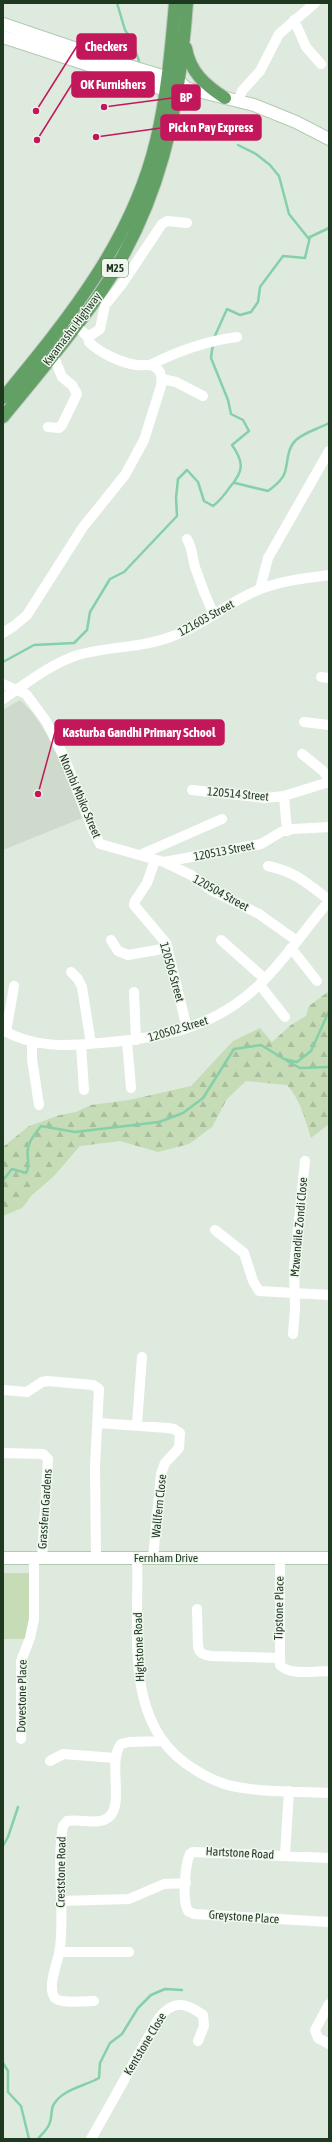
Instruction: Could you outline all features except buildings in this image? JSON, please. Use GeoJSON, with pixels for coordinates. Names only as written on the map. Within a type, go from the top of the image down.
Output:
{"type":"FeatureCollection","features":[{"type":"Feature","properties":{"kind":"main road","name":"Kwamashu Highway"},"geometry":{"type":"LineString","coordinates":[[175,3],[175,86]]}},
{"type":"Feature","properties":{"kind":"main road","name":"Kwamashu Highway"},"geometry":{"type":"LineString","coordinates":[[3,417],[53,355],[125,226],[143,183],[175,86],[185,39],[187,3]]}},
{"type":"Feature","properties":{"kind":"main road"},"geometry":{"type":"LineString","coordinates":[[185,39],[187,55],[200,79],[207,86],[225,98]]}},
{"type":"Feature","properties":{"kind":"main road","name":"Kwamashu Highway"},"geometry":{"type":"LineString","coordinates":[[3,398],[48,343],[72,322]]}},
{"type":"Feature","properties":{"kind":"street"},"geometry":{"type":"LineString","coordinates":[[238,101],[242,91],[260,71],[279,34],[308,5]]}},
{"type":"Feature","properties":{"kind":"street"},"geometry":{"type":"LineString","coordinates":[[294,20],[306,47],[321,64]]}},
{"type":"Feature","properties":{"kind":"street"},"geometry":{"type":"LineString","coordinates":[[3,24],[109,60],[175,86]]}},
{"type":"Feature","properties":{"kind":"street"},"geometry":{"type":"LineString","coordinates":[[3,37],[175,86],[238,101],[296,122],[329,139]]}},
{"type":"Feature","properties":{"kind":"street"},"geometry":{"type":"LineString","coordinates":[[88,337],[100,329],[105,305],[122,284],[162,224],[167,221],[187,223]]}},
{"type":"Feature","properties":{"kind":"street"},"geometry":{"type":"LineString","coordinates":[[3,633],[27,615],[83,527],[125,475],[144,440],[162,379],[156,367],[150,365],[135,365],[117,359],[92,345],[88,337],[72,322]]}},
{"type":"Feature","properties":{"kind":"street"},"geometry":{"type":"LineString","coordinates":[[150,365],[181,351],[216,340],[237,337]]}},
{"type":"Feature","properties":{"kind":"street"},"geometry":{"type":"LineString","coordinates":[[48,343],[62,377],[72,385],[77,394],[62,425],[58,428],[48,427]]}},
{"type":"Feature","properties":{"kind":"street"},"geometry":{"type":"LineString","coordinates":[[162,379],[176,382],[203,396]]}},
{"type":"Feature","properties":{"kind":"street"},"geometry":{"type":"LineString","coordinates":[[260,589],[268,558],[329,451]]}},
{"type":"Feature","properties":{"kind":"street"},"geometry":{"type":"LineString","coordinates":[[187,539],[193,549],[192,557],[196,570],[214,615]]}},
{"type":"Feature","properties":{"kind":"street","name":"121603 Street"},"geometry":{"type":"LineString","coordinates":[[18,689],[48,668],[70,658],[88,653],[172,637],[260,589],[329,574]]}},
{"type":"Feature","properties":{"kind":"street","name":"Ntombi Mbiko Street"},"geometry":{"type":"LineString","coordinates":[[3,684],[18,689],[30,698],[46,721],[64,757],[92,828],[100,844],[140,855]]}},
{"type":"Feature","properties":{"kind":"street"},"geometry":{"type":"LineString","coordinates":[[3,699],[18,689]]}},
{"type":"Feature","properties":{"kind":"street"},"geometry":{"type":"LineString","coordinates":[[304,722],[329,725]]}},
{"type":"Feature","properties":{"kind":"street"},"geometry":{"type":"LineString","coordinates":[[302,754],[315,762],[329,780]]}},
{"type":"Feature","properties":{"kind":"street","name":"120514 Street"},"geometry":{"type":"LineString","coordinates":[[192,790],[265,798],[284,796],[329,780]]}},
{"type":"Feature","properties":{"kind":"street"},"geometry":{"type":"LineString","coordinates":[[284,796],[287,831]]}},
{"type":"Feature","properties":{"kind":"street"},"geometry":{"type":"LineString","coordinates":[[140,855],[222,819]]}},
{"type":"Feature","properties":{"kind":"street","name":"120513 Street"},"geometry":{"type":"LineString","coordinates":[[160,861],[261,844],[287,831],[305,828],[329,827]]}},
{"type":"Feature","properties":{"kind":"street","name":"120504 Street"},"geometry":{"type":"LineString","coordinates":[[140,855],[160,861],[191,876],[211,890],[245,905],[294,944],[317,981]]}},
{"type":"Feature","properties":{"kind":"street","name":"120506 Street"},"geometry":{"type":"LineString","coordinates":[[160,861],[134,905],[162,937],[168,948],[187,1028]]}},
{"type":"Feature","properties":{"kind":"street"},"geometry":{"type":"LineString","coordinates":[[268,866],[299,876],[329,901]]}},
{"type":"Feature","properties":{"kind":"street","name":"120502 Street"},"geometry":{"type":"LineString","coordinates":[[4,1031],[32,1042],[86,1044],[158,1037],[187,1028],[217,1016],[242,1000],[263,982],[329,901]]}},
{"type":"Feature","properties":{"kind":"street"},"geometry":{"type":"LineString","coordinates":[[111,940],[118,951],[128,955],[168,948]]}},
{"type":"Feature","properties":{"kind":"street"},"geometry":{"type":"LineString","coordinates":[[221,940],[263,982],[285,1017]]}},
{"type":"Feature","properties":{"kind":"street"},"geometry":{"type":"LineString","coordinates":[[71,972],[78,979],[82,987],[86,1044],[84,1090]]}},
{"type":"Feature","properties":{"kind":"street"},"geometry":{"type":"LineString","coordinates":[[4,1031],[14,986]]}},
{"type":"Feature","properties":{"kind":"street"},"geometry":{"type":"LineString","coordinates":[[131,1088],[131,1040],[134,992]]}},
{"type":"Feature","properties":{"kind":"street"},"geometry":{"type":"LineString","coordinates":[[32,1042],[32,1059],[39,1105]]}},
{"type":"Feature","properties":{"kind":"street","name":"Mzwandile Zondi Close"},"geometry":{"type":"LineString","coordinates":[[293,1334],[295,1309],[294,1268],[305,1161]]}},
{"type":"Feature","properties":{"kind":"street"},"geometry":{"type":"LineString","coordinates":[[215,1230],[244,1253],[253,1281],[259,1291],[329,1295]]}},
{"type":"Feature","properties":{"kind":"street"},"geometry":{"type":"LineString","coordinates":[[137,1424],[142,1357]]}},
{"type":"Feature","properties":{"kind":"street"},"geometry":{"type":"LineString","coordinates":[[3,1390],[27,1392],[42,1382],[47,1381],[96,1386],[100,1392],[95,1466],[96,1558]]}},
{"type":"Feature","properties":{"kind":"street","name":"Wallfern Close"},"geometry":{"type":"LineString","coordinates":[[98,1423],[137,1424],[174,1429],[180,1433],[181,1439],[179,1448],[165,1463],[161,1474],[154,1558]]}},
{"type":"Feature","properties":{"kind":"street","name":"Grassfern Gardens"},"geometry":{"type":"LineString","coordinates":[[3,1453],[43,1454],[48,1459],[38,1558]]}},
{"type":"Feature","properties":{"kind":"street","name":"Fernham Drive"},"geometry":{"type":"LineString","coordinates":[[3,1558],[329,1558]]}},
{"type":"Feature","properties":{"kind":"street","name":"Dovestone Place"},"geometry":{"type":"LineString","coordinates":[[21,1739],[21,1661],[30,1638],[34,1620],[38,1558]]}},
{"type":"Feature","properties":{"kind":"street","name":"Highstone Road"},"geometry":{"type":"LineString","coordinates":[[137,1558],[140,1682],[144,1704],[150,1719],[163,1741],[176,1757],[188,1766],[219,1782],[233,1786],[329,1793]]}},
{"type":"Feature","properties":{"kind":"street","name":"Tipstone Place"},"geometry":{"type":"LineString","coordinates":[[280,1558],[280,1665],[285,1670],[329,1671]]}},
{"type":"Feature","properties":{"kind":"street","name":"Tipstone Place"},"geometry":{"type":"LineString","coordinates":[[197,1609],[198,1646],[199,1651],[202,1654],[211,1656],[279,1658]]}},
{"type":"Feature","properties":{"kind":"street"},"geometry":{"type":"LineString","coordinates":[[50,1761],[63,1754],[115,1758],[117,1748],[124,1743],[163,1741]]}},
{"type":"Feature","properties":{"kind":"street","name":"Creststone Road"},"geometry":{"type":"LineString","coordinates":[[94,2001],[60,2001],[55,1998],[53,1994],[54,1969],[59,1952],[63,1826],[67,1821],[104,1820],[112,1815],[116,1807],[115,1758]]}},
{"type":"Feature","properties":{"kind":"street","name":"Hartstone Road"},"geometry":{"type":"LineString","coordinates":[[285,1855],[289,1791]]}},
{"type":"Feature","properties":{"kind":"street","name":"Hartstone Road"},"geometry":{"type":"LineString","coordinates":[[186,1883],[188,1858],[193,1852],[329,1858]]}},
{"type":"Feature","properties":{"kind":"street"},"geometry":{"type":"LineString","coordinates":[[61,1901],[129,1899],[164,1884],[186,1883]]}},
{"type":"Feature","properties":{"kind":"street","name":"Greystone Place"},"geometry":{"type":"LineString","coordinates":[[186,1883],[186,1905],[190,1913],[329,1922]]}},
{"type":"Feature","properties":{"kind":"street"},"geometry":{"type":"LineString","coordinates":[[59,1952],[129,1952]]}},
{"type":"Feature","properties":{"kind":"street"},"geometry":{"type":"LineString","coordinates":[[329,2004],[315,2030],[318,2038],[329,2044]]}},
{"type":"Feature","properties":{"kind":"street","name":"Kentstone Close"},"geometry":{"type":"LineString","coordinates":[[91,2139],[166,2008],[174,2005],[184,2005],[203,2015],[204,2026],[198,2041]]}},
{"type":"Feature","properties":{"kind":"shaded area"},"geometry":{"type":"Polygon","coordinates":[[[20,700],[32,712],[47,734],[64,770],[82,818],[3,850],[3,710],[20,700]]]}},
{"type":"Feature","properties":{"kind":"green space"},"geometry":{"type":"Polygon","coordinates":[[[329,991],[329,1124],[311,1138],[296,1097],[287,1085],[246,1081],[227,1099],[212,1127],[189,1144],[158,1152],[120,1141],[80,1146],[54,1176],[31,1196],[22,1208],[3,1216],[3,1147],[29,1126],[60,1115],[76,1112],[91,1105],[129,1100],[191,1086],[233,1041],[260,1028],[272,1042],[291,1025],[306,1016],[309,1006],[329,991]]]}},
{"type":"Feature","properties":{"kind":"green space"},"geometry":{"type":"Polygon","coordinates":[[[3,1573],[30,1573],[29,1639],[3,1639],[3,1573]]]}},
{"type":"Feature","properties":{"kind":"waterway"},"geometry":{"type":"LineString","coordinates":[[117,3],[125,30],[131,39],[139,61]]}},
{"type":"Feature","properties":{"kind":"waterway"},"geometry":{"type":"LineString","coordinates":[[238,145],[256,154],[270,165],[279,176],[289,214],[309,239]]}},
{"type":"Feature","properties":{"kind":"waterway"},"geometry":{"type":"LineString","coordinates":[[214,338],[227,309],[240,315],[251,312],[258,302],[260,287],[283,256],[305,258],[310,237],[329,228]]}},
{"type":"Feature","properties":{"kind":"waterway"},"geometry":{"type":"LineString","coordinates":[[3,662],[34,645],[74,643],[87,630],[90,612],[110,579],[124,572],[177,516],[176,498],[178,479],[187,470],[198,482],[204,501],[213,506],[223,497],[235,481],[241,466],[239,456],[232,445],[249,431],[243,420],[231,414],[228,400],[211,358],[213,343]]}},
{"type":"Feature","properties":{"kind":"waterway"},"geometry":{"type":"LineString","coordinates":[[235,483],[268,491],[278,483],[284,475],[289,451],[293,443],[303,435],[329,423]]}},
{"type":"Feature","properties":{"kind":"waterway"},"geometry":{"type":"LineString","coordinates":[[3,1180],[12,1169],[26,1173],[28,1167],[29,1145],[41,1126],[75,1132],[159,1122],[183,1113],[203,1098],[234,1049],[261,1045],[284,1059],[297,1062],[311,1051],[329,1011]]}},
{"type":"Feature","properties":{"kind":"waterway"},"geometry":{"type":"LineString","coordinates":[[287,1061],[300,1068],[329,1067]]}},
{"type":"Feature","properties":{"kind":"waterway"},"geometry":{"type":"LineString","coordinates":[[3,1846],[8,1837],[18,1807]]}},
{"type":"Feature","properties":{"kind":"waterway"},"geometry":{"type":"LineString","coordinates":[[38,2139],[49,2125],[53,2105],[58,2099],[69,2091],[99,2078],[100,2063],[110,2043],[122,2034],[138,2008],[151,1995],[165,1989],[182,1990]]}},
{"type":"Feature","properties":{"kind":"waterway"},"geometry":{"type":"LineString","coordinates":[[3,2063],[8,2071],[8,2092],[21,2106],[29,2139]]}},
{"type":"Feature","properties":{"kind":"place","name":"BP"},"geometry":{"type":"Point","coordinates":[104,107]}},
{"type":"Feature","properties":{"kind":"place","name":"Checkers"},"geometry":{"type":"Point","coordinates":[36,111]}},
{"type":"Feature","properties":{"kind":"place","name":"Pick n Pay Express"},"geometry":{"type":"Point","coordinates":[96,137]}},
{"type":"Feature","properties":{"kind":"place","name":"OK Furnishers"},"geometry":{"type":"Point","coordinates":[37,140]}},
{"type":"Feature","properties":{"kind":"place","name":"Kasturba Gandhi Primary School"},"geometry":{"type":"Point","coordinates":[38,794]}}]}
